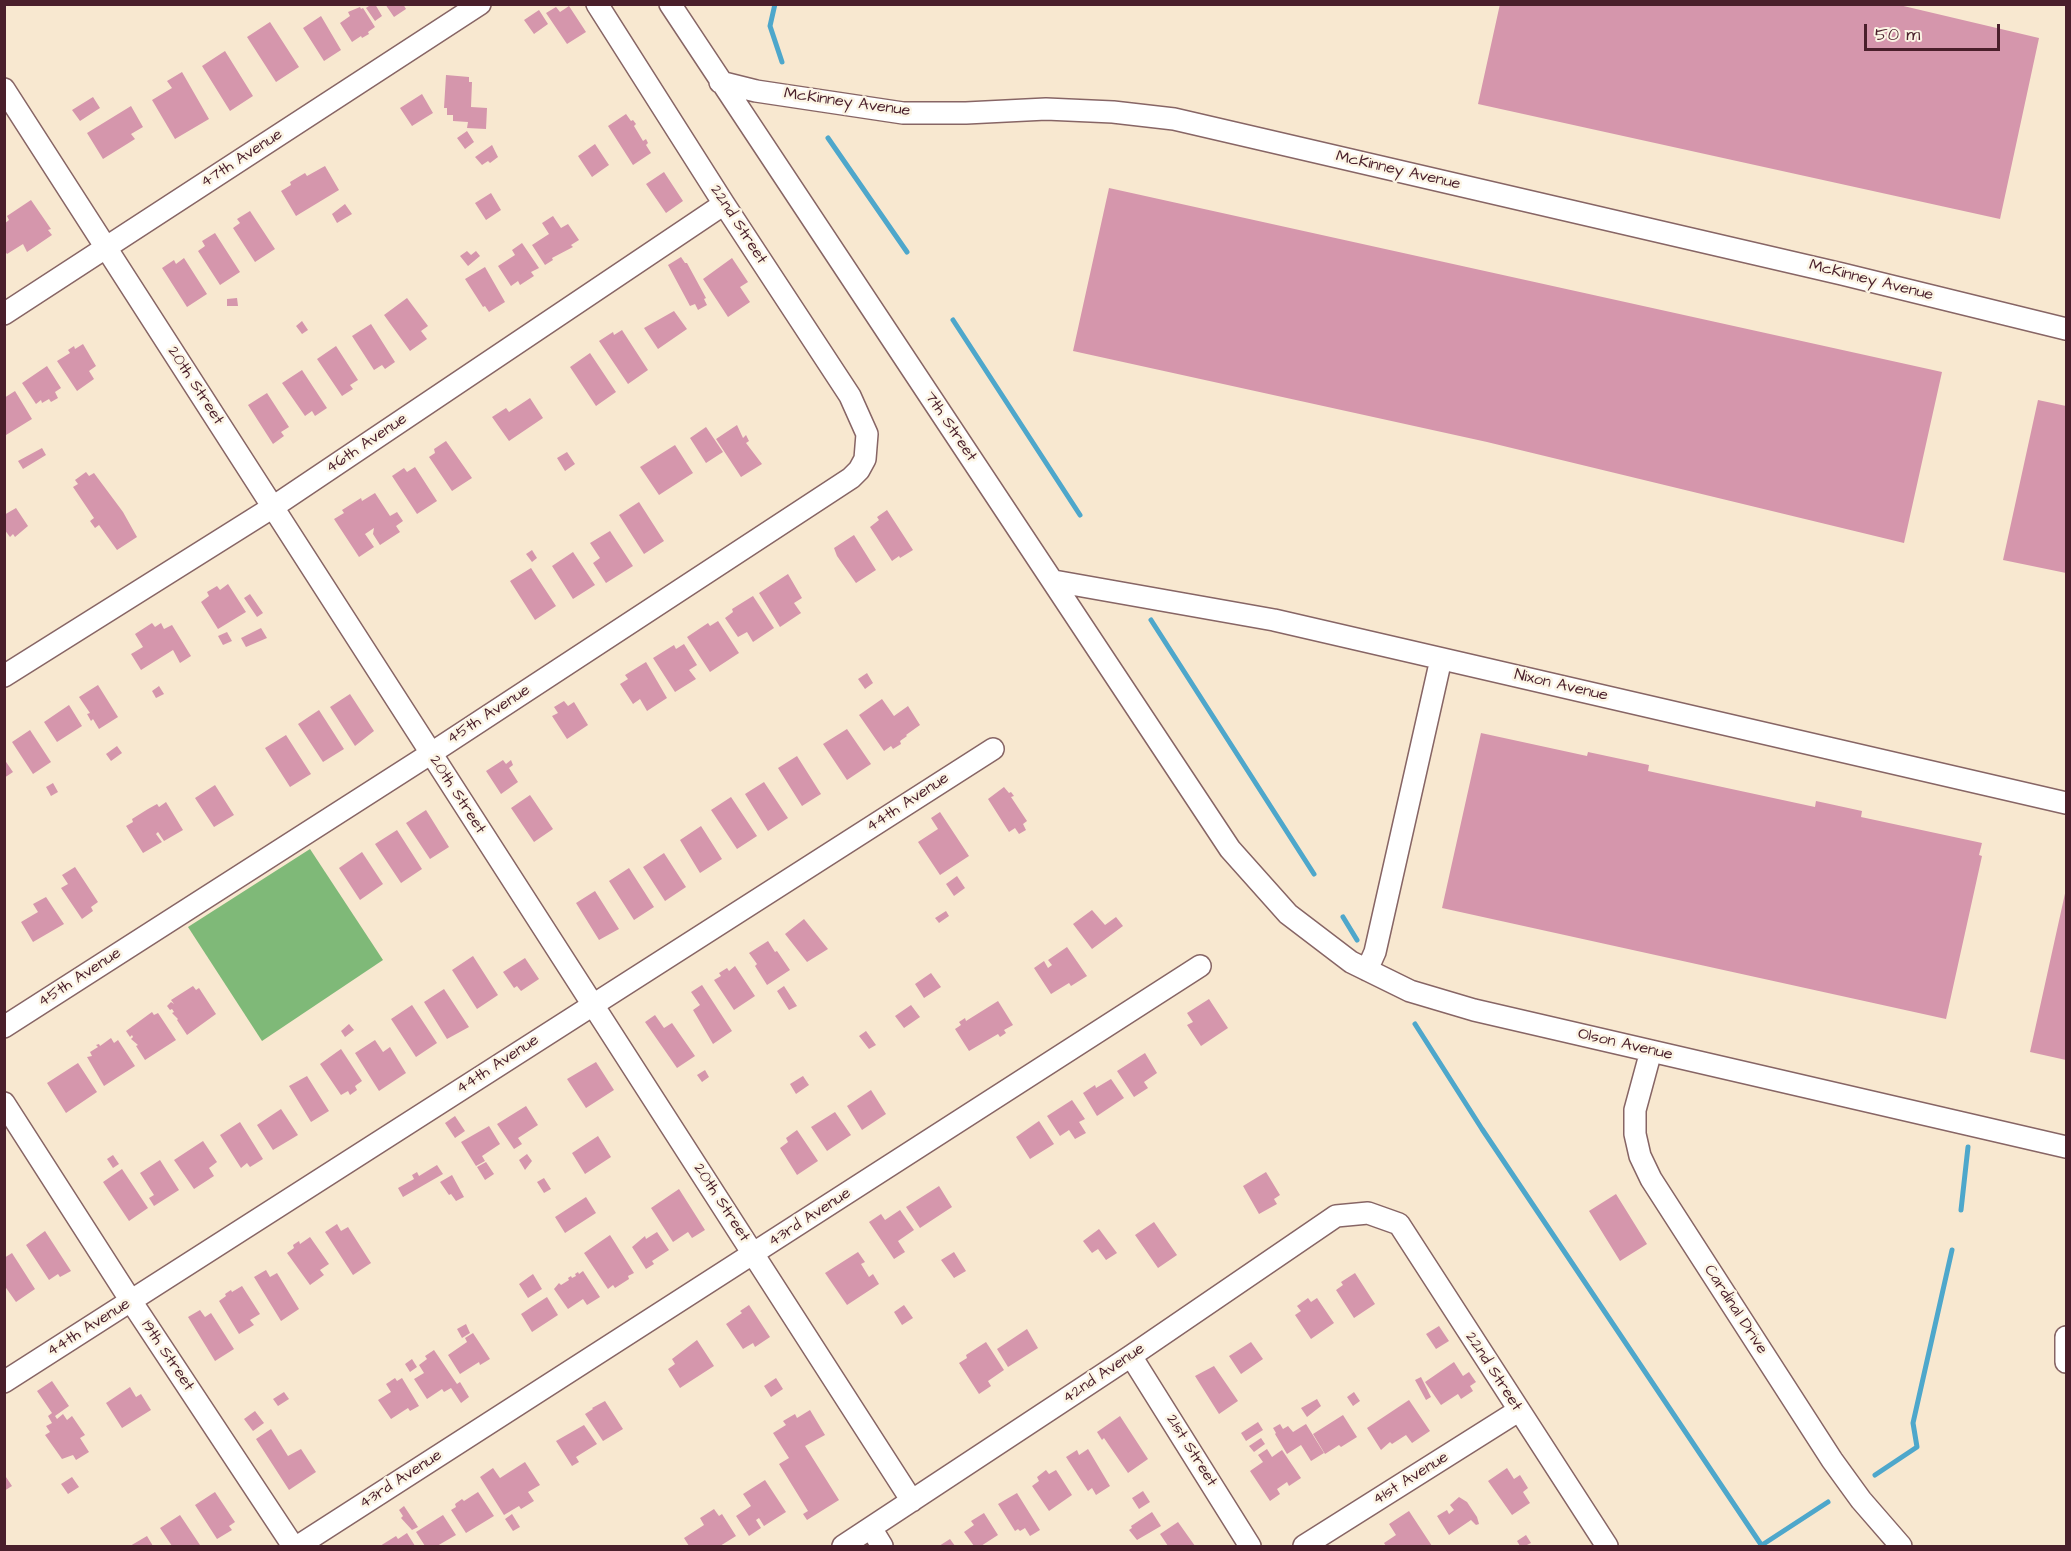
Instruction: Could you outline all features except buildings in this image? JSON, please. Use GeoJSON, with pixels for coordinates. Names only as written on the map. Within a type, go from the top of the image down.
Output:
{"type":"FeatureCollection","features":[{"type":"Feature","properties":{"kind":"street","name":"47th Avenue"},"geometry":{"type":"LineString","coordinates":[[4,314],[480,4]]}},
{"type":"Feature","properties":{"kind":"street","name":"22nd Street"},"geometry":{"type":"LineString","coordinates":[[597,4],[850,396],[867,434],[867,449]]}},
{"type":"Feature","properties":{"kind":"street","name":"7th Street"},"geometry":{"type":"LineString","coordinates":[[670,4],[1230,849]]}},
{"type":"Feature","properties":{"kind":"street","name":"McKinney Avenue"},"geometry":{"type":"LineString","coordinates":[[720,82],[756,91],[903,113],[1046,109],[1113,112],[1174,119],[1854,276],[2067,329]]}},
{"type":"Feature","properties":{"kind":"street","name":"20th Street"},"geometry":{"type":"LineString","coordinates":[[4,88],[912,1501]]}},
{"type":"Feature","properties":{"kind":"street","name":"46th Avenue"},"geometry":{"type":"LineString","coordinates":[[4,676],[273,507],[724,204]]}},
{"type":"Feature","properties":{"kind":"street","name":"45th Avenue"},"geometry":{"type":"LineString","coordinates":[[4,1027],[430,754],[851,478],[860,470],[866,459],[867,449]]}},
{"type":"Feature","properties":{"kind":"street","name":"Nixon Avenue"},"geometry":{"type":"LineString","coordinates":[[1054,581],[1274,620],[2067,803]]}},
{"type":"Feature","properties":{"kind":"street"},"geometry":{"type":"LineString","coordinates":[[1367,970],[1375,952],[1441,659]]}},
{"type":"Feature","properties":{"kind":"street","name":"44th Avenue"},"geometry":{"type":"LineString","coordinates":[[4,1382],[993,749]]}},
{"type":"Feature","properties":{"kind":"street","name":"Olson Avenue"},"geometry":{"type":"LineString","coordinates":[[1230,849],[1288,914],[1351,962],[1410,991],[1474,1010],[2067,1147]]}},
{"type":"Feature","properties":{"kind":"street","name":"43rd Avenue"},"geometry":{"type":"LineString","coordinates":[[298,1546],[1200,966]]}},
{"type":"Feature","properties":{"kind":"street","name":"Cardinal Drive"},"geometry":{"type":"LineString","coordinates":[[1651,1051],[1635,1110],[1635,1134],[1640,1156],[1651,1179],[1832,1460],[1860,1500],[1901,1546]]}},
{"type":"Feature","properties":{"kind":"street","name":"19th Street"},"geometry":{"type":"LineString","coordinates":[[4,1103],[131,1301],[293,1546]]}},
{"type":"Feature","properties":{"kind":"street","name":"22nd Street"},"geometry":{"type":"LineString","coordinates":[[1368,1213],[1399,1224],[1607,1546]]}},
{"type":"Feature","properties":{"kind":"street","name":"42nd Avenue"},"geometry":{"type":"LineString","coordinates":[[843,1546],[1131,1356],[1336,1216],[1368,1213]]}},
{"type":"Feature","properties":{"kind":"street"},"geometry":{"type":"LineString","coordinates":[[2067,1337],[2067,1362]]}},
{"type":"Feature","properties":{"kind":"street","name":"21st Street"},"geometry":{"type":"LineString","coordinates":[[1131,1356],[1250,1546]]}},
{"type":"Feature","properties":{"kind":"street","name":"41st Avenue"},"geometry":{"type":"LineString","coordinates":[[1304,1546],[1518,1411]]}},
{"type":"Feature","properties":{"kind":"street"},"geometry":{"type":"LineString","coordinates":[[871,1528],[882,1546]]}},
{"type":"Feature","properties":{"kind":"green space"},"geometry":{"type":"Polygon","coordinates":[[[310,849],[383,960],[262,1041],[188,927],[310,849]]]}},
{"type":"Feature","properties":{"kind":"waterway"},"geometry":{"type":"LineString","coordinates":[[775,4],[770,26],[782,62]]}},
{"type":"Feature","properties":{"kind":"waterway"},"geometry":{"type":"LineString","coordinates":[[828,138],[907,252]]}},
{"type":"Feature","properties":{"kind":"waterway"},"geometry":{"type":"LineString","coordinates":[[953,320],[1080,515]]}},
{"type":"Feature","properties":{"kind":"waterway"},"geometry":{"type":"LineString","coordinates":[[1151,620],[1314,874]]}},
{"type":"Feature","properties":{"kind":"waterway"},"geometry":{"type":"LineString","coordinates":[[1343,917],[1357,940]]}},
{"type":"Feature","properties":{"kind":"waterway"},"geometry":{"type":"LineString","coordinates":[[1415,1024],[1482,1129],[1762,1546]]}},
{"type":"Feature","properties":{"kind":"waterway"},"geometry":{"type":"LineString","coordinates":[[1961,1210],[1968,1147]]}},
{"type":"Feature","properties":{"kind":"waterway"},"geometry":{"type":"LineString","coordinates":[[1875,1475],[1917,1447],[1913,1423],[1952,1250]]}},
{"type":"Feature","properties":{"kind":"waterway"},"geometry":{"type":"LineString","coordinates":[[1762,1545],[1828,1502]]}}]}
